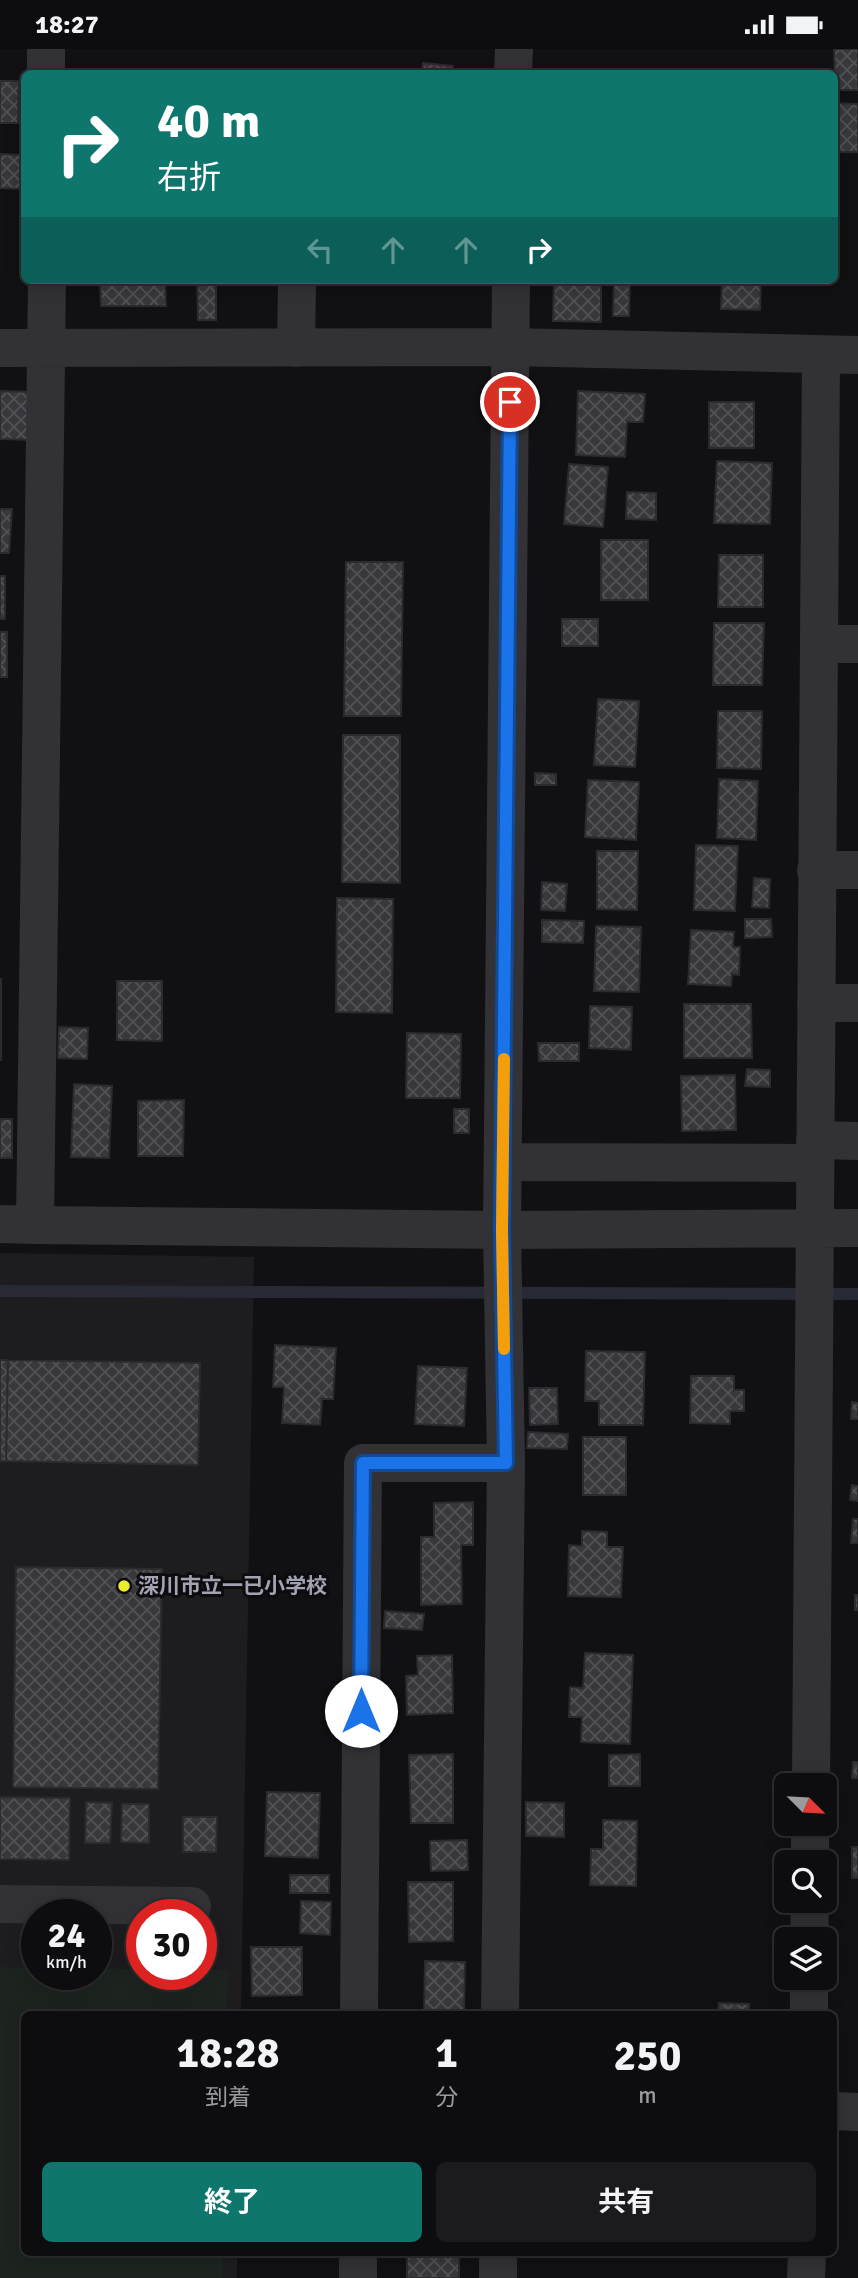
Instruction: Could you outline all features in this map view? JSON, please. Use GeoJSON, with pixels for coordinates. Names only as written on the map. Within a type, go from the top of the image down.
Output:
{"type":"FeatureCollection","features":[{"type":"Feature","properties":{"kind":"street"},"geometry":{"type":"LineString","coordinates":[[46,49],[46,70]]}},
{"type":"Feature","properties":{"kind":"street"},"geometry":{"type":"LineString","coordinates":[[513,49],[513,70]]}},
{"type":"Feature","properties":{"kind":"street"},"geometry":{"type":"LineString","coordinates":[[47,284],[18,1225],[502,1230],[858,1228]]}},
{"type":"Feature","properties":{"kind":"street"},"geometry":{"type":"LineString","coordinates":[[296,348],[297,284]]}},
{"type":"Feature","properties":{"kind":"street"},"geometry":{"type":"LineString","coordinates":[[500,2011],[506,1463],[502,1230],[511,284]]}},
{"type":"Feature","properties":{"kind":"street"},"geometry":{"type":"LineString","coordinates":[[0,348],[510,347],[840,355],[819,644],[811,1773]]}},
{"type":"Feature","properties":{"kind":"street"},"geometry":{"type":"LineString","coordinates":[[819,644],[858,644]]}},
{"type":"Feature","properties":{"kind":"street"},"geometry":{"type":"LineString","coordinates":[[817,870],[858,870]]}},
{"type":"Feature","properties":{"kind":"street"},"geometry":{"type":"LineString","coordinates":[[816,1003],[858,1003]]}},
{"type":"Feature","properties":{"kind":"street"},"geometry":{"type":"LineString","coordinates":[[504,1162],[815,1151],[858,1141]]}},
{"type":"Feature","properties":{"kind":"street"},"geometry":{"type":"LineString","coordinates":[[359,2011],[363,1463],[506,1463]]}},
{"type":"Feature","properties":{"kind":"street"},"geometry":{"type":"LineString","coordinates":[[0,1904],[126,1905]]}},
{"type":"Feature","properties":{"kind":"street"},"geometry":{"type":"LineString","coordinates":[[809,1990],[809,2011]]}},
{"type":"Feature","properties":{"kind":"street"},"geometry":{"type":"LineString","coordinates":[[837,2111],[858,2112]]}},
{"type":"Feature","properties":{"kind":"street"},"geometry":{"type":"LineString","coordinates":[[358,2256],[358,2278]]}},
{"type":"Feature","properties":{"kind":"street"},"geometry":{"type":"LineString","coordinates":[[498,2256],[498,2278]]}},
{"type":"Feature","properties":{"kind":"street"},"geometry":{"type":"LineString","coordinates":[[806,2278],[807,2256]]}},
{"type":"Feature","properties":{"kind":"shaded area","name":"深川市立一已小学校"},"geometry":{"type":"Polygon","coordinates":[[[0,1253],[254,1257],[241,2011],[21,2011],[21,2256],[237,2256],[237,2278],[0,2278],[0,1253]]]}},
{"type":"Feature","properties":{"kind":"shaded area"},"geometry":{"type":"Polygon","coordinates":[[[0,1967],[21,1968],[21,1990],[112,1990],[112,1968],[126,1969],[126,1990],[217,1990],[217,1970],[228,1970],[227,2011],[21,2011],[21,2256],[223,2256],[223,2278],[0,2278],[0,1967]]]}},
{"type":"Feature","properties":{"kind":"building"},"geometry":{"type":"Polygon","coordinates":[[[834,49],[858,49],[858,90],[838,90],[838,70],[835,70],[834,49]]]}},
{"type":"Feature","properties":{"kind":"building"},"geometry":{"type":"Polygon","coordinates":[[[423,63],[453,66],[452,70],[422,70],[423,63]]]}},
{"type":"Feature","properties":{"kind":"building"},"geometry":{"type":"Polygon","coordinates":[[[0,81],[19,81],[18,123],[0,123],[0,81]]]}},
{"type":"Feature","properties":{"kind":"building"},"geometry":{"type":"Polygon","coordinates":[[[838,103],[858,104],[858,152],[838,152],[838,103]]]}},
{"type":"Feature","properties":{"kind":"building"},"geometry":{"type":"Polygon","coordinates":[[[0,154],[21,155],[21,189],[0,188],[0,154]]]}},
{"type":"Feature","properties":{"kind":"building"},"geometry":{"type":"Polygon","coordinates":[[[100,284],[165,284],[166,306],[101,306],[100,284]]]}},
{"type":"Feature","properties":{"kind":"building"},"geometry":{"type":"Polygon","coordinates":[[[197,284],[216,284],[216,320],[198,320],[197,284]]]}},
{"type":"Feature","properties":{"kind":"building"},"geometry":{"type":"Polygon","coordinates":[[[554,284],[601,284],[601,322],[553,321],[554,284]]]}},
{"type":"Feature","properties":{"kind":"building"},"geometry":{"type":"Polygon","coordinates":[[[614,284],[630,284],[629,316],[613,316],[614,284]]]}},
{"type":"Feature","properties":{"kind":"building"},"geometry":{"type":"Polygon","coordinates":[[[722,284],[761,284],[760,310],[721,309],[722,284]]]}},
{"type":"Feature","properties":{"kind":"building"},"geometry":{"type":"Polygon","coordinates":[[[0,391],[32,392],[32,440],[0,439],[0,391]]]}},
{"type":"Feature","properties":{"kind":"building"},"geometry":{"type":"Polygon","coordinates":[[[578,391],[645,394],[643,422],[627,422],[625,457],[576,455],[578,391]]]}},
{"type":"Feature","properties":{"kind":"building"},"geometry":{"type":"Polygon","coordinates":[[[709,402],[754,402],[754,448],[709,448],[709,402]]]}},
{"type":"Feature","properties":{"kind":"building"},"geometry":{"type":"Polygon","coordinates":[[[717,461],[772,463],[770,524],[714,523],[717,461]]]}},
{"type":"Feature","properties":{"kind":"building"},"geometry":{"type":"Polygon","coordinates":[[[569,464],[608,467],[603,527],[564,524],[569,464]]]}},
{"type":"Feature","properties":{"kind":"building"},"geometry":{"type":"Polygon","coordinates":[[[627,492],[656,493],[656,520],[626,519],[627,492]]]}},
{"type":"Feature","properties":{"kind":"building"},"geometry":{"type":"Polygon","coordinates":[[[0,509],[12,509],[9,553],[0,553],[0,509]]]}},
{"type":"Feature","properties":{"kind":"building"},"geometry":{"type":"Polygon","coordinates":[[[601,540],[648,540],[648,600],[601,600],[601,540]]]}},
{"type":"Feature","properties":{"kind":"building"},"geometry":{"type":"Polygon","coordinates":[[[719,555],[763,555],[763,607],[718,607],[719,555]]]}},
{"type":"Feature","properties":{"kind":"building"},"geometry":{"type":"Polygon","coordinates":[[[346,562],[403,562],[401,716],[344,716],[346,562]]]}},
{"type":"Feature","properties":{"kind":"building"},"geometry":{"type":"Polygon","coordinates":[[[0,576],[5,576],[5,619],[0,619],[0,576]]]}},
{"type":"Feature","properties":{"kind":"building"},"geometry":{"type":"Polygon","coordinates":[[[562,619],[598,619],[598,646],[562,646],[562,619]]]}},
{"type":"Feature","properties":{"kind":"building"},"geometry":{"type":"Polygon","coordinates":[[[714,623],[764,623],[762,685],[713,685],[714,623]]]}},
{"type":"Feature","properties":{"kind":"building"},"geometry":{"type":"Polygon","coordinates":[[[0,632],[7,632],[7,677],[0,677],[0,632]]]}},
{"type":"Feature","properties":{"kind":"building"},"geometry":{"type":"Polygon","coordinates":[[[598,699],[639,701],[635,767],[594,765],[598,699]]]}},
{"type":"Feature","properties":{"kind":"building"},"geometry":{"type":"Polygon","coordinates":[[[718,711],[762,711],[761,769],[717,768],[718,711]]]}},
{"type":"Feature","properties":{"kind":"building"},"geometry":{"type":"Polygon","coordinates":[[[343,735],[400,735],[400,883],[342,882],[343,735]]]}},
{"type":"Feature","properties":{"kind":"building"},"geometry":{"type":"Polygon","coordinates":[[[535,773],[556,774],[556,785],[535,785],[535,773]]]}},
{"type":"Feature","properties":{"kind":"building"},"geometry":{"type":"Polygon","coordinates":[[[719,779],[758,781],[756,840],[717,838],[719,779]]]}},
{"type":"Feature","properties":{"kind":"building"},"geometry":{"type":"Polygon","coordinates":[[[588,780],[639,782],[636,840],[585,837],[588,780]]]}},
{"type":"Feature","properties":{"kind":"building"},"geometry":{"type":"Polygon","coordinates":[[[696,845],[738,846],[735,911],[694,910],[696,845]]]}},
{"type":"Feature","properties":{"kind":"building"},"geometry":{"type":"Polygon","coordinates":[[[597,851],[638,851],[637,910],[597,909],[597,851]]]}},
{"type":"Feature","properties":{"kind":"building"},"geometry":{"type":"Polygon","coordinates":[[[754,878],[770,879],[769,908],[752,907],[754,878]]]}},
{"type":"Feature","properties":{"kind":"building"},"geometry":{"type":"Polygon","coordinates":[[[542,882],[567,884],[565,911],[541,910],[542,882]]]}},
{"type":"Feature","properties":{"kind":"building"},"geometry":{"type":"Polygon","coordinates":[[[337,898],[393,899],[392,1013],[336,1012],[337,898]]]}},
{"type":"Feature","properties":{"kind":"building"},"geometry":{"type":"Polygon","coordinates":[[[745,919],[771,919],[772,937],[745,938],[745,919]]]}},
{"type":"Feature","properties":{"kind":"building"},"geometry":{"type":"Polygon","coordinates":[[[542,920],[584,921],[583,943],[542,942],[542,920]]]}},
{"type":"Feature","properties":{"kind":"building"},"geometry":{"type":"Polygon","coordinates":[[[596,926],[641,927],[639,992],[594,991],[596,926]]]}},
{"type":"Feature","properties":{"kind":"building"},"geometry":{"type":"Polygon","coordinates":[[[691,930],[734,932],[733,947],[740,947],[739,975],[732,974],[731,986],[688,984],[691,930]]]}},
{"type":"Feature","properties":{"kind":"building"},"geometry":{"type":"Polygon","coordinates":[[[1,979],[1,1060],[0,1060],[1,979]]]}},
{"type":"Feature","properties":{"kind":"building"},"geometry":{"type":"Polygon","coordinates":[[[117,981],[162,981],[162,1041],[117,1040],[117,981]]]}},
{"type":"Feature","properties":{"kind":"building"},"geometry":{"type":"Polygon","coordinates":[[[684,1004],[751,1004],[752,1058],[684,1058],[684,1004]]]}},
{"type":"Feature","properties":{"kind":"building"},"geometry":{"type":"Polygon","coordinates":[[[590,1006],[632,1007],[631,1050],[589,1048],[590,1006]]]}},
{"type":"Feature","properties":{"kind":"building"},"geometry":{"type":"Polygon","coordinates":[[[59,1027],[88,1028],[87,1059],[58,1058],[59,1027]]]}},
{"type":"Feature","properties":{"kind":"building"},"geometry":{"type":"Polygon","coordinates":[[[407,1033],[461,1034],[460,1098],[406,1098],[407,1033]]]}},
{"type":"Feature","properties":{"kind":"building"},"geometry":{"type":"Polygon","coordinates":[[[538,1043],[579,1043],[579,1061],[539,1061],[538,1043]]]}},
{"type":"Feature","properties":{"kind":"building"},"geometry":{"type":"Polygon","coordinates":[[[747,1069],[770,1070],[770,1087],[745,1086],[747,1069]]]}},
{"type":"Feature","properties":{"kind":"building"},"geometry":{"type":"Polygon","coordinates":[[[735,1075],[736,1130],[682,1131],[681,1076],[735,1075]]]}},
{"type":"Feature","properties":{"kind":"building"},"geometry":{"type":"Polygon","coordinates":[[[74,1084],[112,1086],[109,1158],[71,1157],[74,1084]]]}},
{"type":"Feature","properties":{"kind":"building"},"geometry":{"type":"Polygon","coordinates":[[[184,1100],[183,1156],[138,1156],[138,1101],[184,1100]]]}},
{"type":"Feature","properties":{"kind":"building"},"geometry":{"type":"Polygon","coordinates":[[[454,1109],[469,1109],[469,1133],[454,1133],[454,1109]]]}},
{"type":"Feature","properties":{"kind":"building"},"geometry":{"type":"Polygon","coordinates":[[[0,1119],[12,1119],[12,1158],[0,1158],[0,1119]]]}},
{"type":"Feature","properties":{"kind":"building"},"geometry":{"type":"Polygon","coordinates":[[[275,1345],[336,1348],[333,1399],[322,1399],[320,1425],[282,1423],[284,1387],[273,1387],[275,1345]]]}},
{"type":"Feature","properties":{"kind":"building"},"geometry":{"type":"Polygon","coordinates":[[[586,1351],[645,1352],[643,1425],[599,1425],[599,1401],[585,1401],[586,1351]]]}},
{"type":"Feature","properties":{"kind":"building"},"geometry":{"type":"Polygon","coordinates":[[[0,1360],[8,1360],[6,1461],[0,1461],[0,1360]]]}},
{"type":"Feature","properties":{"kind":"building"},"geometry":{"type":"Polygon","coordinates":[[[8,1360],[200,1363],[198,1465],[6,1461],[8,1360]]]}},
{"type":"Feature","properties":{"kind":"building"},"geometry":{"type":"Polygon","coordinates":[[[418,1366],[467,1368],[464,1426],[415,1424],[418,1366]]]}},
{"type":"Feature","properties":{"kind":"building"},"geometry":{"type":"Polygon","coordinates":[[[691,1376],[734,1376],[734,1390],[744,1390],[744,1411],[730,1411],[730,1424],[690,1423],[691,1376]]]}},
{"type":"Feature","properties":{"kind":"building"},"geometry":{"type":"Polygon","coordinates":[[[529,1388],[557,1388],[558,1424],[530,1425],[529,1388]]]}},
{"type":"Feature","properties":{"kind":"building"},"geometry":{"type":"Polygon","coordinates":[[[852,1402],[858,1403],[858,1419],[851,1419],[852,1402]]]}},
{"type":"Feature","properties":{"kind":"building"},"geometry":{"type":"Polygon","coordinates":[[[528,1432],[568,1434],[567,1449],[527,1448],[528,1432]]]}},
{"type":"Feature","properties":{"kind":"building"},"geometry":{"type":"Polygon","coordinates":[[[583,1437],[626,1437],[626,1495],[583,1495],[583,1437]]]}},
{"type":"Feature","properties":{"kind":"building"},"geometry":{"type":"Polygon","coordinates":[[[852,1485],[858,1486],[858,1501],[850,1500],[852,1485]]]}},
{"type":"Feature","properties":{"kind":"building"},"geometry":{"type":"Polygon","coordinates":[[[473,1502],[473,1545],[461,1545],[462,1604],[421,1605],[421,1537],[434,1537],[434,1503],[473,1502]]]}},
{"type":"Feature","properties":{"kind":"building"},"geometry":{"type":"Polygon","coordinates":[[[853,1519],[858,1519],[858,1543],[851,1543],[853,1519]]]}},
{"type":"Feature","properties":{"kind":"building"},"geometry":{"type":"Polygon","coordinates":[[[582,1531],[607,1532],[607,1547],[623,1547],[621,1597],[568,1596],[569,1545],[582,1546],[582,1531]]]}},
{"type":"Feature","properties":{"kind":"building"},"geometry":{"type":"Polygon","coordinates":[[[16,1567],[162,1569],[158,1789],[13,1787],[16,1567]]]}},
{"type":"Feature","properties":{"kind":"building"},"geometry":{"type":"Polygon","coordinates":[[[855,1595],[858,1595],[858,1610],[855,1610],[855,1595]]]}},
{"type":"Feature","properties":{"kind":"building"},"geometry":{"type":"Polygon","coordinates":[[[385,1611],[424,1614],[422,1630],[384,1628],[385,1611]]]}},
{"type":"Feature","properties":{"kind":"building"},"geometry":{"type":"Polygon","coordinates":[[[585,1653],[633,1655],[630,1744],[581,1742],[582,1717],[569,1717],[570,1687],[583,1688],[585,1653]]]}},
{"type":"Feature","properties":{"kind":"building"},"geometry":{"type":"Polygon","coordinates":[[[452,1655],[453,1713],[407,1715],[406,1676],[418,1675],[417,1656],[452,1655]]]}},
{"type":"Feature","properties":{"kind":"building"},"geometry":{"type":"Polygon","coordinates":[[[453,1754],[453,1823],[411,1823],[409,1755],[453,1754]]]}},
{"type":"Feature","properties":{"kind":"building"},"geometry":{"type":"Polygon","coordinates":[[[640,1754],[640,1786],[609,1786],[609,1755],[640,1754]]]}},
{"type":"Feature","properties":{"kind":"building"},"geometry":{"type":"Polygon","coordinates":[[[853,1762],[858,1762],[858,1778],[852,1778],[853,1762]]]}},
{"type":"Feature","properties":{"kind":"building"},"geometry":{"type":"Polygon","coordinates":[[[267,1792],[320,1793],[318,1858],[265,1856],[267,1792]]]}},
{"type":"Feature","properties":{"kind":"building"},"geometry":{"type":"Polygon","coordinates":[[[0,1797],[70,1798],[69,1860],[0,1859],[0,1797]]]}},
{"type":"Feature","properties":{"kind":"building"},"geometry":{"type":"Polygon","coordinates":[[[86,1802],[112,1803],[110,1843],[85,1843],[86,1802]]]}},
{"type":"Feature","properties":{"kind":"building"},"geometry":{"type":"Polygon","coordinates":[[[526,1802],[564,1803],[564,1837],[526,1836],[526,1802]]]}},
{"type":"Feature","properties":{"kind":"building"},"geometry":{"type":"Polygon","coordinates":[[[122,1804],[149,1804],[149,1843],[121,1842],[122,1804]]]}},
{"type":"Feature","properties":{"kind":"building"},"geometry":{"type":"Polygon","coordinates":[[[183,1817],[217,1817],[216,1852],[183,1852],[183,1817]]]}},
{"type":"Feature","properties":{"kind":"building"},"geometry":{"type":"Polygon","coordinates":[[[603,1820],[637,1821],[636,1886],[590,1885],[591,1849],[603,1849],[603,1820]]]}},
{"type":"Feature","properties":{"kind":"building"},"geometry":{"type":"Polygon","coordinates":[[[467,1840],[468,1870],[431,1871],[430,1841],[467,1840]]]}},
{"type":"Feature","properties":{"kind":"building"},"geometry":{"type":"Polygon","coordinates":[[[852,1847],[858,1847],[858,1878],[852,1878],[852,1847]]]}},
{"type":"Feature","properties":{"kind":"building"},"geometry":{"type":"Polygon","coordinates":[[[290,1875],[329,1875],[329,1893],[290,1893],[290,1875]]]}},
{"type":"Feature","properties":{"kind":"building"},"geometry":{"type":"Polygon","coordinates":[[[408,1882],[453,1882],[453,1941],[409,1942],[408,1882]]]}},
{"type":"Feature","properties":{"kind":"building"},"geometry":{"type":"Polygon","coordinates":[[[301,1901],[331,1902],[330,1935],[300,1933],[301,1901]]]}},
{"type":"Feature","properties":{"kind":"building"},"geometry":{"type":"Polygon","coordinates":[[[251,1947],[302,1947],[302,1995],[252,1996],[251,1947]]]}},
{"type":"Feature","properties":{"kind":"building"},"geometry":{"type":"Polygon","coordinates":[[[425,1961],[465,1962],[464,2011],[424,2011],[425,1961]]]}},
{"type":"Feature","properties":{"kind":"building"},"geometry":{"type":"Polygon","coordinates":[[[719,2003],[749,2004],[749,2011],[718,2011],[719,2003]]]}},
{"type":"Feature","properties":{"kind":"building"},"geometry":{"type":"Polygon","coordinates":[[[407,2256],[459,2256],[459,2278],[407,2278],[407,2256]]]}},
{"type":"Feature","properties":{"kind":"waterway"},"geometry":{"type":"LineString","coordinates":[[0,1291],[858,1294]]}},
{"type":"Feature","properties":{"kind":"slow traffic"},"geometry":{"type":"LineString","coordinates":[[504,1059],[504,1349]]}},
{"type":"Feature","properties":{"kind":"place","name":"深川市立一已小学校"},"geometry":{"type":"Point","coordinates":[124,1586]}},
{"type":"Feature","properties":{"kind":"route"},"geometry":{"type":"LineString","coordinates":[[361,1711],[363,1463],[506,1463],[502,1230],[510,402]]}}]}
